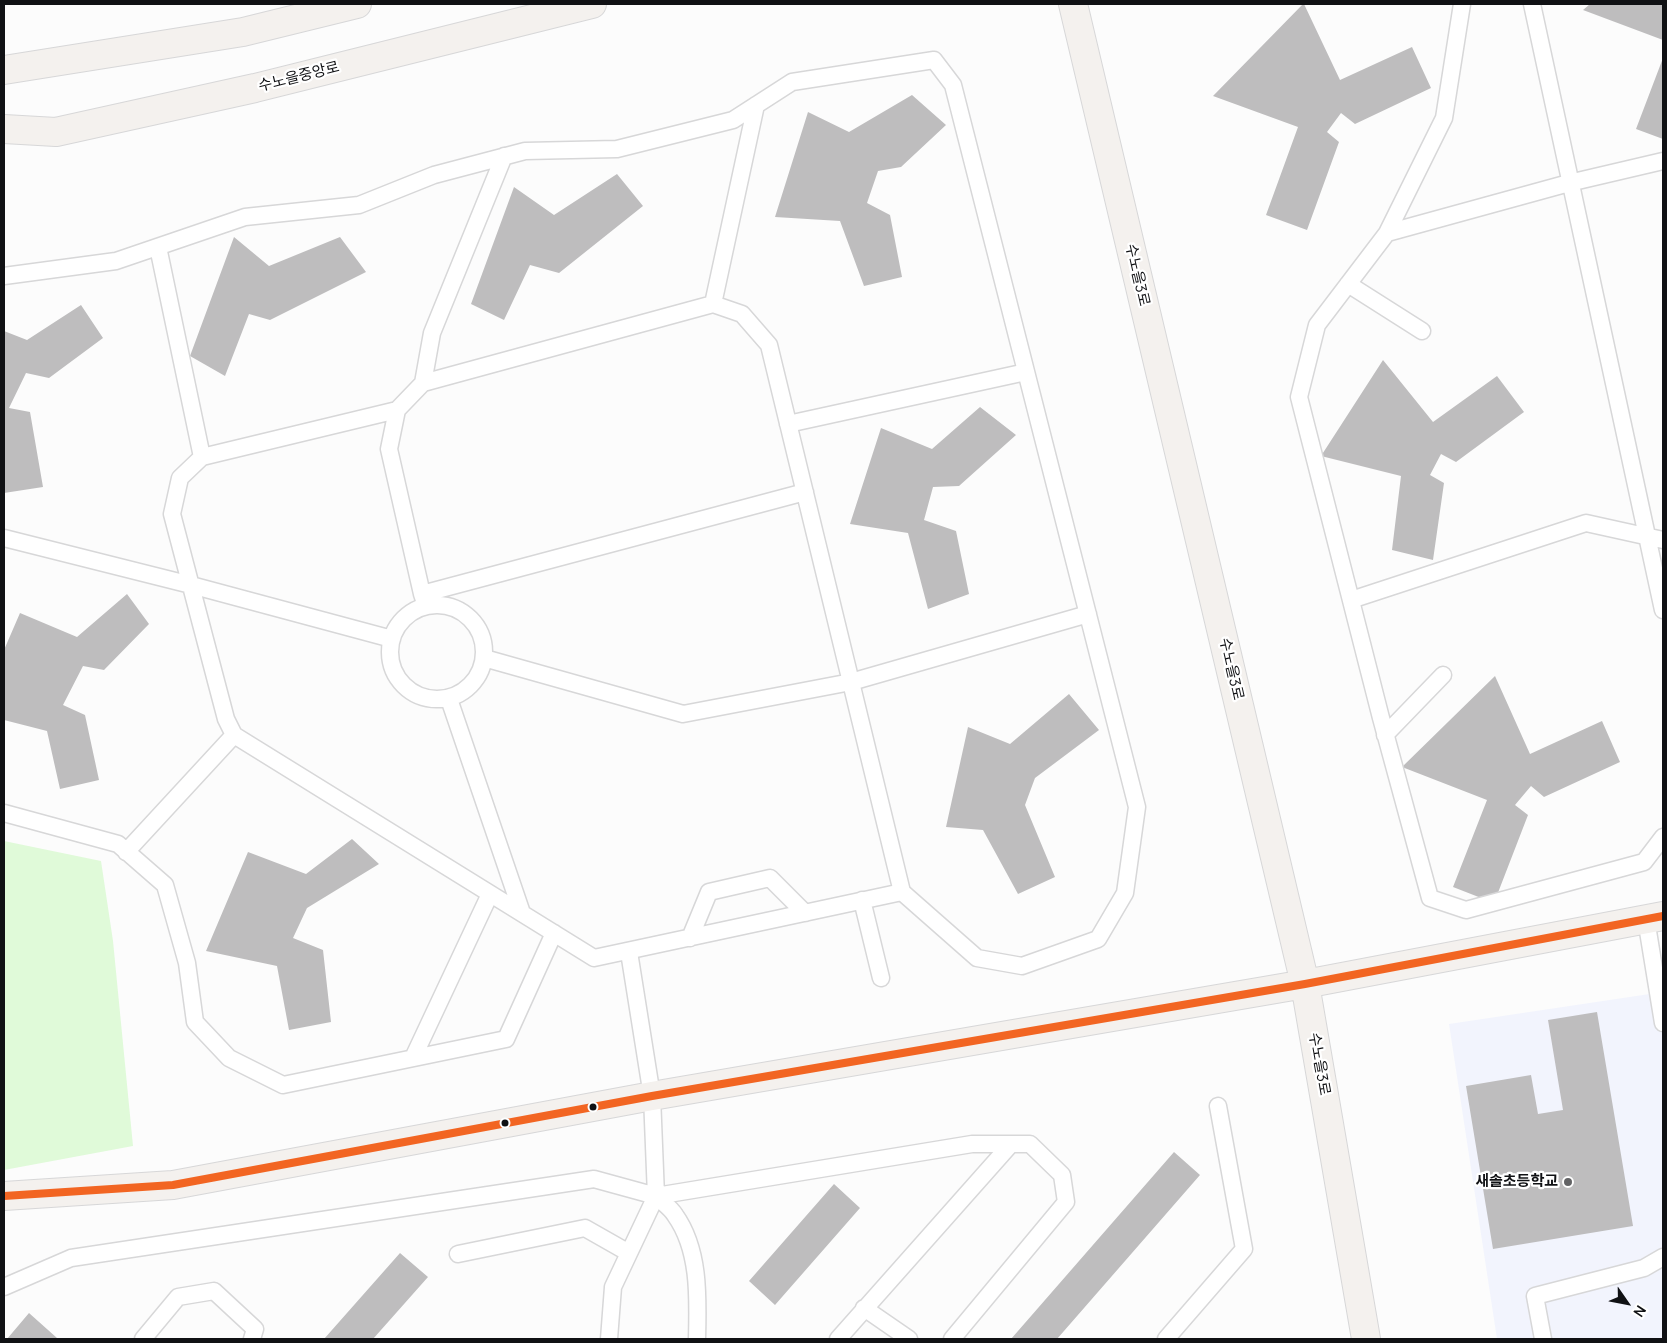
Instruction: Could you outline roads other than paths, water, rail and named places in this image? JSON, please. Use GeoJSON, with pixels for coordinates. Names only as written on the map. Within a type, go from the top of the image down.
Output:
{"type":"FeatureCollection","features":[{"type":"Feature","properties":{"kind":"street"},"geometry":{"type":"LineString","coordinates":[[4,70],[243,32],[357,4]]}},
{"type":"Feature","properties":{"kind":"street","name":"수노을중앙로"},"geometry":{"type":"LineString","coordinates":[[4,129],[56,132],[254,88],[592,4]]}},
{"type":"Feature","properties":{"kind":"street","name":"수노을3로"},"geometry":{"type":"LineString","coordinates":[[1073,4],[1305,984],[1366,1339]]}},
{"type":"Feature","properties":{"kind":"street"},"geometry":{"type":"LineString","coordinates":[[4,1196],[173,1186],[652,1096],[1305,984],[1655,918]]}},
{"type":"Feature","properties":{"kind":"lane"},"geometry":{"type":"LineString","coordinates":[[1462,4],[1444,118],[1387,233],[1317,325],[1299,397],[1385,735],[1430,898],[1466,910],[1644,862],[1663,837]]}},
{"type":"Feature","properties":{"kind":"lane"},"geometry":{"type":"LineString","coordinates":[[1532,4],[1570,183],[1656,538],[1663,610]]}},
{"type":"Feature","properties":{"kind":"lane"},"geometry":{"type":"LineString","coordinates":[[4,276],[116,261],[245,217],[359,205],[434,175],[525,150],[618,149],[733,120],[792,82],[934,60],[953,86],[1137,806],[1125,893],[1098,939],[1022,966],[977,958],[902,892],[805,492],[769,345],[742,314],[713,304],[423,383],[397,410],[388,449],[424,600],[431,605],[447,606],[462,612],[474,622],[482,636],[485,652],[482,668],[475,682],[463,692],[449,699],[433,700],[418,697],[405,688],[396,676],[390,661],[390,646],[394,631],[404,618],[424,600],[805,492]]}},
{"type":"Feature","properties":{"kind":"lane"},"geometry":{"type":"LineString","coordinates":[[713,304],[756,105]]}},
{"type":"Feature","properties":{"kind":"lane"},"geometry":{"type":"LineString","coordinates":[[423,383],[432,333],[504,156]]}},
{"type":"Feature","properties":{"kind":"lane"},"geometry":{"type":"LineString","coordinates":[[1387,233],[1570,183],[1663,161]]}},
{"type":"Feature","properties":{"kind":"lane"},"geometry":{"type":"LineString","coordinates":[[158,247],[202,457]]}},
{"type":"Feature","properties":{"kind":"lane"},"geometry":{"type":"LineString","coordinates":[[1348,284],[1422,331]]}},
{"type":"Feature","properties":{"kind":"lane"},"geometry":{"type":"LineString","coordinates":[[788,424],[1026,372]]}},
{"type":"Feature","properties":{"kind":"lane"},"geometry":{"type":"LineString","coordinates":[[397,410],[202,457],[180,478],[172,514],[226,719],[234,735],[594,958],[902,892]]}},
{"type":"Feature","properties":{"kind":"lane"},"geometry":{"type":"LineString","coordinates":[[1351,600],[1586,523],[1656,538]]}},
{"type":"Feature","properties":{"kind":"lane"},"geometry":{"type":"LineString","coordinates":[[4,538],[191,585],[392,639]]}},
{"type":"Feature","properties":{"kind":"lane"},"geometry":{"type":"LineString","coordinates":[[484,658],[683,714],[851,682],[1088,614]]}},
{"type":"Feature","properties":{"kind":"lane"},"geometry":{"type":"LineString","coordinates":[[1385,735],[1443,675]]}},
{"type":"Feature","properties":{"kind":"lane"},"geometry":{"type":"LineString","coordinates":[[449,699],[522,913]]}},
{"type":"Feature","properties":{"kind":"lane"},"geometry":{"type":"LineString","coordinates":[[126,852],[234,735]]}},
{"type":"Feature","properties":{"kind":"lane"},"geometry":{"type":"LineString","coordinates":[[4,813],[118,844],[165,884],[187,964],[195,1022],[229,1058],[283,1085],[506,1039],[554,933]]}},
{"type":"Feature","properties":{"kind":"lane"},"geometry":{"type":"LineString","coordinates":[[690,938],[709,892],[770,878],[805,913]]}},
{"type":"Feature","properties":{"kind":"lane"},"geometry":{"type":"LineString","coordinates":[[413,1058],[490,894]]}},
{"type":"Feature","properties":{"kind":"lane"},"geometry":{"type":"LineString","coordinates":[[862,900],[881,978]]}},
{"type":"Feature","properties":{"kind":"lane"},"geometry":{"type":"LineString","coordinates":[[1655,918],[1663,1022]]}},
{"type":"Feature","properties":{"kind":"lane"},"geometry":{"type":"LineString","coordinates":[[609,1339],[613,1287],[656,1196],[652,1096],[629,952]]}},
{"type":"Feature","properties":{"kind":"lane"},"geometry":{"type":"LineString","coordinates":[[1166,1339],[1244,1249],[1218,1106]]}},
{"type":"Feature","properties":{"kind":"lane"},"geometry":{"type":"LineString","coordinates":[[4,1287],[71,1258],[594,1179],[656,1196],[972,1144],[1030,1144],[1062,1175],[1066,1202],[952,1339]]}},
{"type":"Feature","properties":{"kind":"lane"},"geometry":{"type":"LineString","coordinates":[[838,1339],[1011,1144]]}},
{"type":"Feature","properties":{"kind":"lane"},"geometry":{"type":"LineString","coordinates":[[656,1196],[675,1214],[692,1248],[698,1301],[697,1339]]}},
{"type":"Feature","properties":{"kind":"lane"},"geometry":{"type":"LineString","coordinates":[[458,1254],[585,1228],[629,1253]]}},
{"type":"Feature","properties":{"kind":"lane"},"geometry":{"type":"LineString","coordinates":[[1543,1339],[1535,1296],[1644,1268],[1663,1257]]}},
{"type":"Feature","properties":{"kind":"lane"},"geometry":{"type":"LineString","coordinates":[[143,1339],[178,1297],[214,1291],[255,1329],[252,1339]]}},
{"type":"Feature","properties":{"kind":"lane"},"geometry":{"type":"LineString","coordinates":[[864,1308],[908,1339]]}},
{"type":"Feature","properties":{"kind":"place","name":"새솔초등학교"},"geometry":{"type":"Point","coordinates":[1568,1182]}}]}
